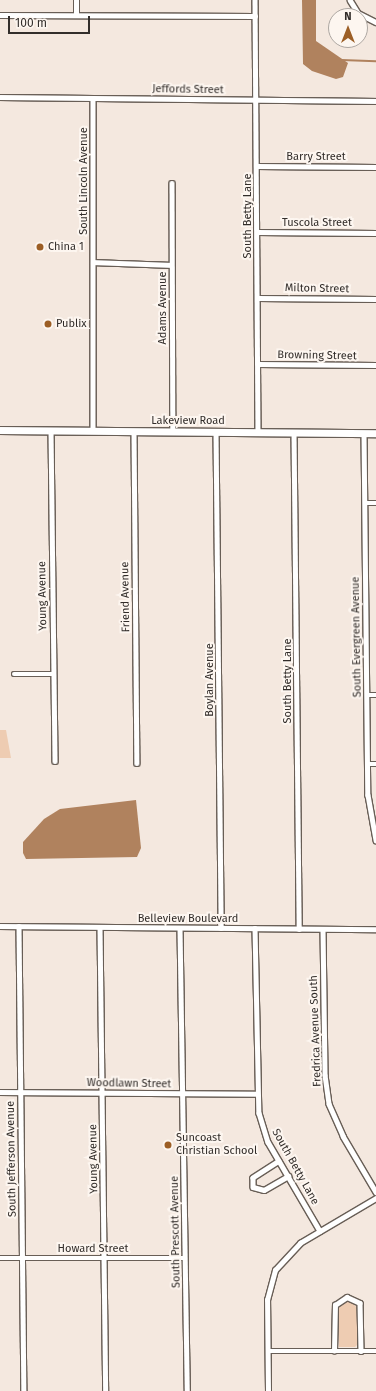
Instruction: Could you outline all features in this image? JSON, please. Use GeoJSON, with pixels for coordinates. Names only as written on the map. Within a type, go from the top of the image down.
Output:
{"type":"FeatureCollection","features":[{"type":"Feature","properties":{"kind":"street"},"geometry":{"type":"LineString","coordinates":[[76,0],[76,15]]}},
{"type":"Feature","properties":{"kind":"street","name":"South Betty Lane"},"geometry":{"type":"LineString","coordinates":[[255,0],[258,432]]}},
{"type":"Feature","properties":{"kind":"street"},"geometry":{"type":"LineString","coordinates":[[350,0],[358,13],[375,22]]}},
{"type":"Feature","properties":{"kind":"street"},"geometry":{"type":"LineString","coordinates":[[0,15],[255,16]]}},
{"type":"Feature","properties":{"kind":"street","name":"Jeffords Street"},"geometry":{"type":"LineString","coordinates":[[0,97],[376,100]]}},
{"type":"Feature","properties":{"kind":"street","name":"South Lincoln Avenue"},"geometry":{"type":"LineString","coordinates":[[93,98],[93,431]]}},
{"type":"Feature","properties":{"kind":"street","name":"Barry Street"},"geometry":{"type":"LineString","coordinates":[[256,166],[376,167]]}},
{"type":"Feature","properties":{"kind":"street","name":"Adams Avenue"},"geometry":{"type":"LineString","coordinates":[[172,183],[173,432]]}},
{"type":"Feature","properties":{"kind":"street","name":"Tuscola Street"},"geometry":{"type":"LineString","coordinates":[[257,232],[376,233]]}},
{"type":"Feature","properties":{"kind":"street"},"geometry":{"type":"LineString","coordinates":[[93,262],[172,265]]}},
{"type":"Feature","properties":{"kind":"street","name":"Milton Street"},"geometry":{"type":"LineString","coordinates":[[258,298],[376,299]]}},
{"type":"Feature","properties":{"kind":"street","name":"Browning Street"},"geometry":{"type":"LineString","coordinates":[[258,364],[376,365]]}},
{"type":"Feature","properties":{"kind":"street","name":"Lakeview Road"},"geometry":{"type":"LineString","coordinates":[[0,430],[376,433]]}},
{"type":"Feature","properties":{"kind":"street","name":"Young Avenue"},"geometry":{"type":"LineString","coordinates":[[51,430],[55,760]]}},
{"type":"Feature","properties":{"kind":"street","name":"Friend Avenue"},"geometry":{"type":"LineString","coordinates":[[134,432],[137,763]]}},
{"type":"Feature","properties":{"kind":"street","name":"Boylan Avenue"},"geometry":{"type":"LineString","coordinates":[[216,432],[221,928]]}},
{"type":"Feature","properties":{"kind":"street","name":"South Betty Lane"},"geometry":{"type":"LineString","coordinates":[[294,432],[299,929]]}},
{"type":"Feature","properties":{"kind":"street","name":"South Evergreen Avenue"},"geometry":{"type":"LineString","coordinates":[[364,433],[369,764],[368,795],[376,840]]}},
{"type":"Feature","properties":{"kind":"street"},"geometry":{"type":"LineString","coordinates":[[365,503],[376,503]]}},
{"type":"Feature","properties":{"kind":"street"},"geometry":{"type":"LineString","coordinates":[[14,674],[53,674]]}},
{"type":"Feature","properties":{"kind":"street"},"geometry":{"type":"LineString","coordinates":[[367,695],[376,695]]}},
{"type":"Feature","properties":{"kind":"street"},"geometry":{"type":"LineString","coordinates":[[369,764],[376,764]]}},
{"type":"Feature","properties":{"kind":"street","name":"Belleview Boulevard"},"geometry":{"type":"LineString","coordinates":[[0,926],[376,929]]}},
{"type":"Feature","properties":{"kind":"street","name":"South Jefferson Avenue"},"geometry":{"type":"LineString","coordinates":[[19,926],[24,1391]]}},
{"type":"Feature","properties":{"kind":"street","name":"Young Avenue"},"geometry":{"type":"LineString","coordinates":[[100,927],[106,1391]]}},
{"type":"Feature","properties":{"kind":"street","name":"South Prescott Avenue"},"geometry":{"type":"LineString","coordinates":[[180,928],[187,1391]]}},
{"type":"Feature","properties":{"kind":"street","name":"South Betty Lane"},"geometry":{"type":"LineString","coordinates":[[255,928],[257,1094],[262,1126],[279,1161],[320,1231]]}},
{"type":"Feature","properties":{"kind":"street","name":"Fredrica Avenue South"},"geometry":{"type":"LineString","coordinates":[[323,929],[325,1075],[329,1104],[343,1136],[376,1192]]}},
{"type":"Feature","properties":{"kind":"street","name":"Woodlawn Street"},"geometry":{"type":"LineString","coordinates":[[0,1092],[257,1094]]}},
{"type":"Feature","properties":{"kind":"street"},"geometry":{"type":"LineString","coordinates":[[279,1161],[253,1178],[253,1187],[264,1190],[288,1176]]}},
{"type":"Feature","properties":{"kind":"street"},"geometry":{"type":"LineString","coordinates":[[268,1391],[267,1300],[275,1270],[290,1251],[320,1231],[376,1198]]}},
{"type":"Feature","properties":{"kind":"street","name":"Howard Street"},"geometry":{"type":"LineString","coordinates":[[0,1258],[185,1258]]}},
{"type":"Feature","properties":{"kind":"street"},"geometry":{"type":"LineString","coordinates":[[334,1351],[335,1305],[347,1297],[360,1303],[361,1351]]}},
{"type":"Feature","properties":{"kind":"street"},"geometry":{"type":"LineString","coordinates":[[268,1351],[376,1351]]}},
{"type":"Feature","properties":{"kind":"shaded area"},"geometry":{"type":"Polygon","coordinates":[[[302,0],[316,0],[316,41],[348,63],[343,77],[336,79],[312,71],[303,64],[302,0]]]}},
{"type":"Feature","properties":{"kind":"shaded area"},"geometry":{"type":"Polygon","coordinates":[[[0,730],[6,730],[11,758],[0,758],[0,730]]]}},
{"type":"Feature","properties":{"kind":"shaded area"},"geometry":{"type":"Polygon","coordinates":[[[136,800],[141,848],[137,857],[26,859],[23,853],[23,842],[44,819],[60,809],[136,800]]]}},
{"type":"Feature","properties":{"kind":"shaded area"},"geometry":{"type":"Polygon","coordinates":[[[349,1299],[358,1309],[358,1344],[355,1347],[339,1347],[337,1309],[349,1299]]]}},
{"type":"Feature","properties":{"kind":"waterway"},"geometry":{"type":"LineString","coordinates":[[342,60],[376,61]]}},
{"type":"Feature","properties":{"kind":"place","name":"China 1"},"geometry":{"type":"Point","coordinates":[40,247]}},
{"type":"Feature","properties":{"kind":"place","name":"Publix"},"geometry":{"type":"Point","coordinates":[48,324]}},
{"type":"Feature","properties":{"kind":"place","name":"Suncoast Christian School"},"geometry":{"type":"Point","coordinates":[168,1145]}}]}
